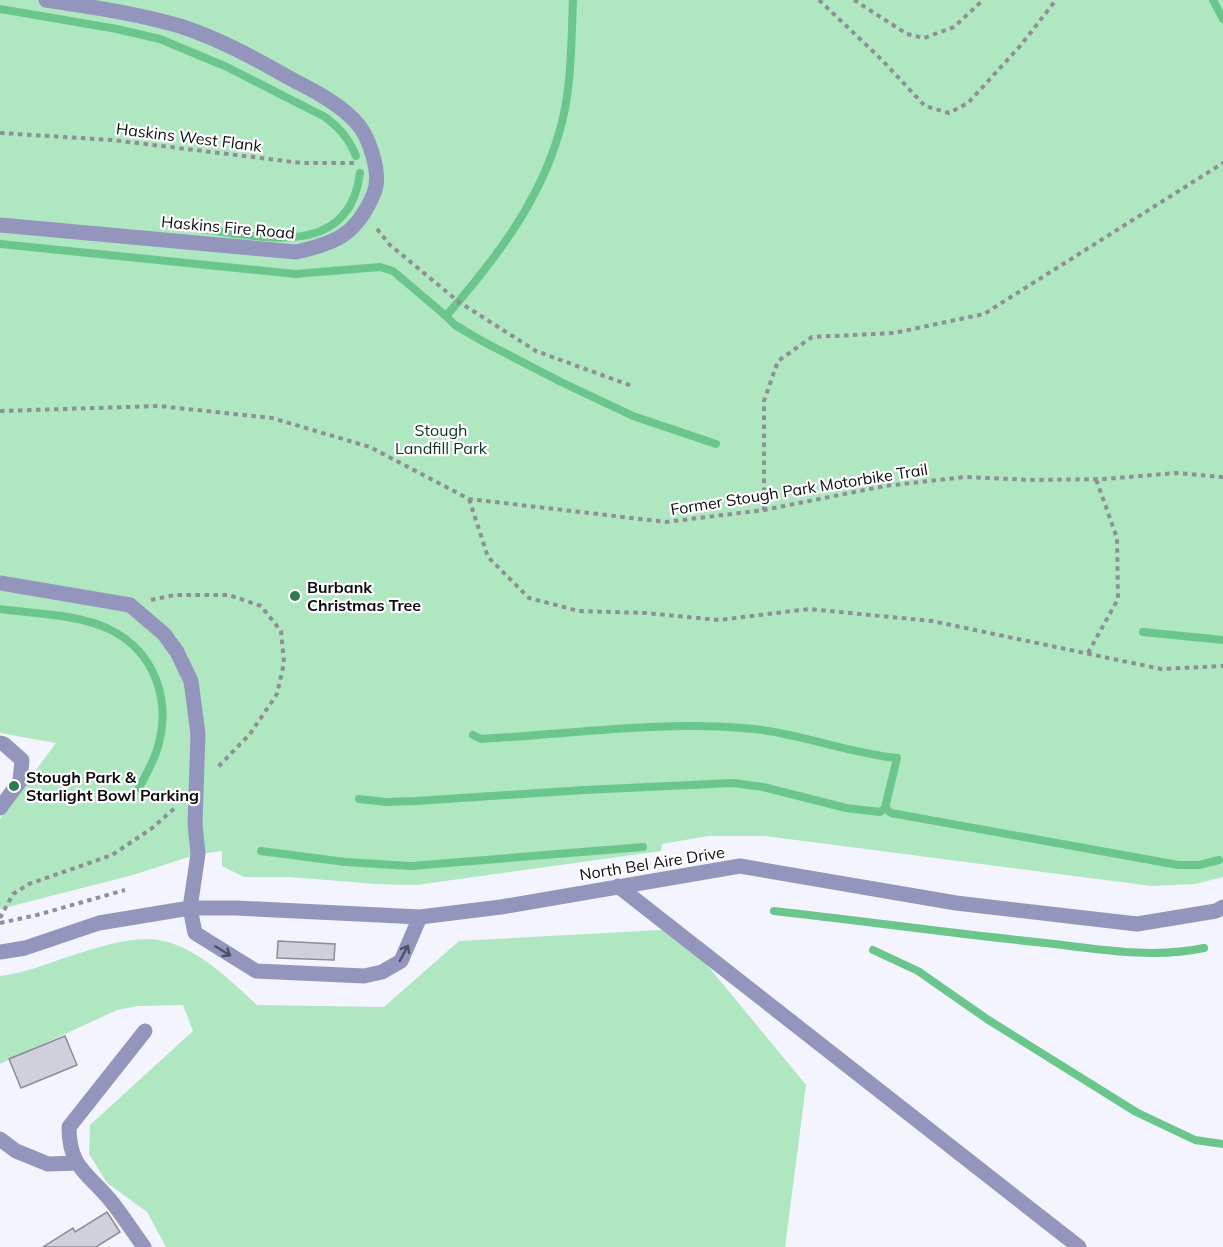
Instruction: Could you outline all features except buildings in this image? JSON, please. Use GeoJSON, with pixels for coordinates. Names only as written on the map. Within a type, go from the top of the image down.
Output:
{"type":"FeatureCollection","features":[{"type":"Feature","properties":{"kind":"street","name":"Haskins Fire Road"},"geometry":{"type":"LineString","coordinates":[[0,225],[296,252],[343,237],[364,215],[376,189],[375,164],[369,142],[356,122],[331,101],[247,54],[182,27],[124,12],[46,0]]}},
{"type":"Feature","properties":{"kind":"street"},"geometry":{"type":"LineString","coordinates":[[0,583],[130,605],[164,634],[177,652],[192,681],[198,734],[195,824],[198,854],[190,908],[195,933],[256,971],[364,976],[382,972],[401,961],[420,917]]}},
{"type":"Feature","properties":{"kind":"street"},"geometry":{"type":"LineString","coordinates":[[0,743],[22,760],[20,781],[0,808]]}},
{"type":"Feature","properties":{"kind":"street","name":"North Bel Aire Drive"},"geometry":{"type":"LineString","coordinates":[[0,951],[25,948],[99,923],[190,908],[420,917],[501,907],[740,866],[956,903],[1137,924],[1216,911],[1223,907]]}},
{"type":"Feature","properties":{"kind":"street"},"geometry":{"type":"LineString","coordinates":[[618,886],[1079,1247]]}},
{"type":"Feature","properties":{"kind":"street"},"geometry":{"type":"LineString","coordinates":[[144,1247],[110,1199],[103,1194],[73,1157],[69,1141],[69,1127],[145,1031]]}},
{"type":"Feature","properties":{"kind":"street"},"geometry":{"type":"LineString","coordinates":[[0,1139],[16,1151],[48,1164],[77,1163]]}},
{"type":"Feature","properties":{"kind":"path"},"geometry":{"type":"LineString","coordinates":[[819,0],[881,59],[925,106],[949,113],[968,103],[1021,45],[1056,0]]}},
{"type":"Feature","properties":{"kind":"path"},"geometry":{"type":"LineString","coordinates":[[854,0],[907,34],[924,38],[954,27],[983,0]]}},
{"type":"Feature","properties":{"kind":"path","name":"Haskins West Flank"},"geometry":{"type":"LineString","coordinates":[[0,133],[112,140],[302,163],[375,164]]}},
{"type":"Feature","properties":{"kind":"path"},"geometry":{"type":"LineString","coordinates":[[764,510],[764,401],[778,361],[812,337],[894,333],[984,314],[1223,163]]}},
{"type":"Feature","properties":{"kind":"path"},"geometry":{"type":"LineString","coordinates":[[364,215],[390,245],[459,302],[536,351],[632,386]]}},
{"type":"Feature","properties":{"kind":"path","name":"Former Stough Park Motorbike Trail"},"geometry":{"type":"LineString","coordinates":[[0,411],[159,406],[272,418],[370,447],[470,499],[666,522],[764,510],[885,486],[965,477],[1034,480],[1096,479],[1176,473],[1223,477]]}},
{"type":"Feature","properties":{"kind":"path"},"geometry":{"type":"LineString","coordinates":[[1088,653],[1118,599],[1118,538],[1096,479]]}},
{"type":"Feature","properties":{"kind":"path"},"geometry":{"type":"LineString","coordinates":[[470,499],[489,557],[529,598],[579,611],[646,612],[719,620],[809,609],[932,621],[1161,669],[1223,666]]}},
{"type":"Feature","properties":{"kind":"path"},"geometry":{"type":"LineString","coordinates":[[0,918],[13,894],[29,884]]}},
{"type":"Feature","properties":{"kind":"path"},"geometry":{"type":"LineString","coordinates":[[0,923],[38,915],[125,890]]}},
{"type":"Feature","properties":{"kind":"green space","name":"Stough Landfill Park"},"geometry":{"type":"Polygon","coordinates":[[[0,0],[1223,0],[1223,877],[1195,884],[1152,886],[765,836],[708,836],[662,844],[661,851],[416,885],[289,877],[244,877],[222,866],[222,851],[198,854],[133,875],[0,909],[0,819],[56,743],[0,733],[0,0]]]}},
{"type":"Feature","properties":{"kind":"green space"},"geometry":{"type":"Polygon","coordinates":[[[670,920],[806,1085],[785,1247],[166,1247],[147,1212],[107,1183],[89,1154],[90,1125],[193,1031],[183,1005],[138,1006],[117,1010],[0,1064],[0,976],[26,971],[117,943],[148,939],[179,946],[207,962],[257,1005],[384,1007],[459,941],[661,930],[670,920]]]}},
{"type":"Feature","properties":{"kind":"waterway"},"geometry":{"type":"LineString","coordinates":[[573,0],[566,101],[550,159],[540,183],[513,230],[446,316],[455,325],[482,341],[561,382],[633,416],[716,444]]}},
{"type":"Feature","properties":{"kind":"waterway"},"geometry":{"type":"LineString","coordinates":[[1213,0],[1223,19]]}},
{"type":"Feature","properties":{"kind":"waterway"},"geometry":{"type":"LineString","coordinates":[[0,9],[117,29],[160,39],[227,67],[325,117],[343,134],[356,156]]}},
{"type":"Feature","properties":{"kind":"waterway"},"geometry":{"type":"LineString","coordinates":[[200,229],[274,238],[298,237],[320,231],[339,220],[352,201],[360,173]]}},
{"type":"Feature","properties":{"kind":"waterway"},"geometry":{"type":"LineString","coordinates":[[0,244],[295,274],[380,267],[393,271],[446,316]]}},
{"type":"Feature","properties":{"kind":"waterway"},"geometry":{"type":"LineString","coordinates":[[0,609],[70,617],[97,624],[125,639],[149,665],[161,697],[161,732],[157,750],[139,788]]}},
{"type":"Feature","properties":{"kind":"waterway"},"geometry":{"type":"LineString","coordinates":[[1143,632],[1223,640]]}},
{"type":"Feature","properties":{"kind":"waterway"},"geometry":{"type":"LineString","coordinates":[[473,735],[481,739],[686,726],[772,731],[879,756],[897,758],[885,808],[891,813],[1178,865],[1199,865],[1219,860]]}},
{"type":"Feature","properties":{"kind":"waterway"},"geometry":{"type":"LineString","coordinates":[[359,799],[386,802],[416,801],[733,783],[763,787],[846,808],[880,812],[885,808]]}},
{"type":"Feature","properties":{"kind":"waterway"},"geometry":{"type":"LineString","coordinates":[[261,851],[345,862],[411,866],[643,847]]}},
{"type":"Feature","properties":{"kind":"waterway"},"geometry":{"type":"LineString","coordinates":[[774,911],[1125,952],[1165,953],[1204,948]]}},
{"type":"Feature","properties":{"kind":"waterway"},"geometry":{"type":"LineString","coordinates":[[873,950],[918,971],[987,1019],[1136,1112],[1195,1140],[1223,1144]]}},
{"type":"Feature","properties":{"kind":"place","name":"Burbank Christmas Tree"},"geometry":{"type":"Point","coordinates":[295,596]}},
{"type":"Feature","properties":{"kind":"place","name":"Stough Park & Starlight Bowl Parking"},"geometry":{"type":"Point","coordinates":[14,786]}}]}
